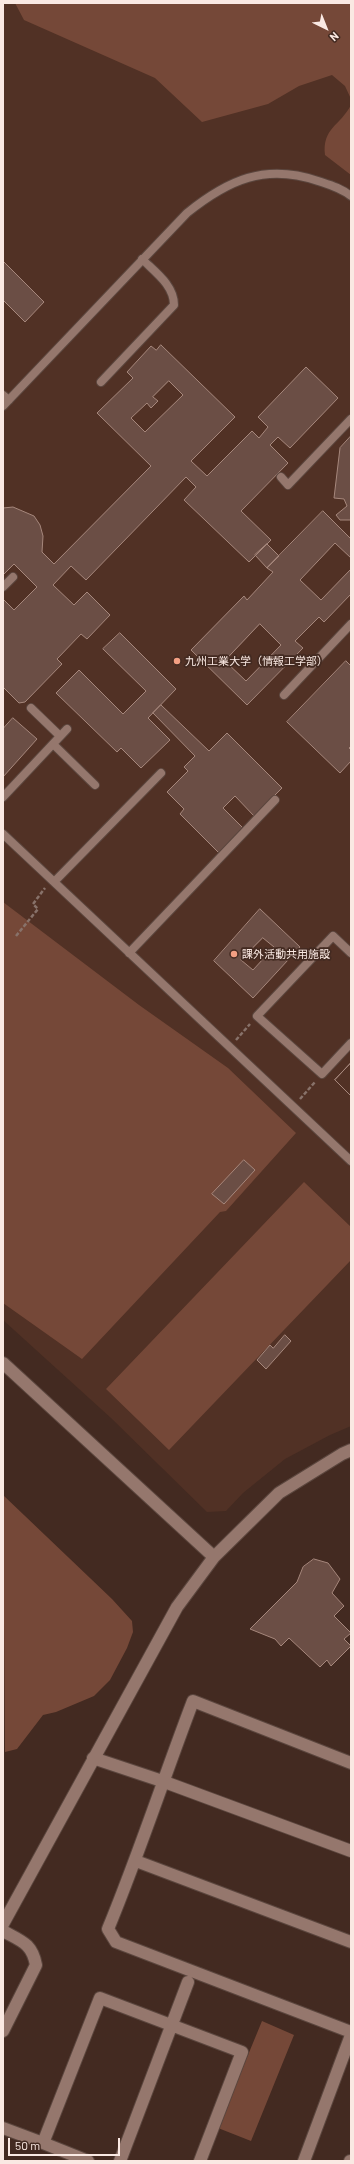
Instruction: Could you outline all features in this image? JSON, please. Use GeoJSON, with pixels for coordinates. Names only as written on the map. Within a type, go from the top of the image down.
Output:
{"type":"FeatureCollection","features":[{"type":"Feature","properties":{"kind":"street"},"geometry":{"type":"LineString","coordinates":[[3,1363],[214,1557]]}},
{"type":"Feature","properties":{"kind":"street"},"geometry":{"type":"LineString","coordinates":[[3,1924],[93,1758],[178,1607],[214,1557],[279,1493],[351,1450]]}},
{"type":"Feature","properties":{"kind":"street"},"geometry":{"type":"LineString","coordinates":[[304,2161],[351,2034],[116,1942],[108,1929],[136,1861],[162,1781],[193,1701],[351,1763]]}},
{"type":"Feature","properties":{"kind":"street"},"geometry":{"type":"LineString","coordinates":[[93,1758],[162,1781],[351,1852]]}},
{"type":"Feature","properties":{"kind":"street"},"geometry":{"type":"LineString","coordinates":[[136,1861],[351,1942]]}},
{"type":"Feature","properties":{"kind":"street"},"geometry":{"type":"LineString","coordinates":[[3,1931],[26,1943],[34,1953],[36,1965],[3,2031]]}},
{"type":"Feature","properties":{"kind":"street"},"geometry":{"type":"LineString","coordinates":[[120,2161],[188,1982]]}},
{"type":"Feature","properties":{"kind":"street"},"geometry":{"type":"LineString","coordinates":[[42,2143],[100,1998],[242,2052],[200,2161]]}},
{"type":"Feature","properties":{"kind":"street"},"geometry":{"type":"LineString","coordinates":[[3,2128],[88,2161]]}},
{"type":"Feature","properties":{"kind":"lane"},"geometry":{"type":"LineString","coordinates":[[5,400],[142,259],[187,214],[208,196],[249,176],[271,172],[299,175],[343,189],[351,196]]}},
{"type":"Feature","properties":{"kind":"lane"},"geometry":{"type":"LineString","coordinates":[[101,382],[174,305],[174,296],[170,288],[142,259]]}},
{"type":"Feature","properties":{"kind":"lane"},"geometry":{"type":"LineString","coordinates":[[281,477],[288,485],[351,419]]}},
{"type":"Feature","properties":{"kind":"lane"},"geometry":{"type":"LineString","coordinates":[[3,587],[13,577]]}},
{"type":"Feature","properties":{"kind":"lane"},"geometry":{"type":"LineString","coordinates":[[284,695],[351,624]]}},
{"type":"Feature","properties":{"kind":"lane"},"geometry":{"type":"LineString","coordinates":[[31,708],[60,736]]}},
{"type":"Feature","properties":{"kind":"lane"},"geometry":{"type":"LineString","coordinates":[[3,796],[67,729]]}},
{"type":"Feature","properties":{"kind":"lane"},"geometry":{"type":"LineString","coordinates":[[54,744],[95,785]]}},
{"type":"Feature","properties":{"kind":"lane"},"geometry":{"type":"LineString","coordinates":[[53,881],[161,773]]}},
{"type":"Feature","properties":{"kind":"lane"},"geometry":{"type":"LineString","coordinates":[[129,953],[275,800]]}},
{"type":"Feature","properties":{"kind":"lane"},"geometry":{"type":"LineString","coordinates":[[3,834],[351,1161]]}},
{"type":"Feature","properties":{"kind":"lane"},"geometry":{"type":"LineString","coordinates":[[351,953],[333,936],[257,1016],[322,1074],[351,1043]]}},
{"type":"Feature","properties":{"kind":"path"},"geometry":{"type":"LineString","coordinates":[[16,936],[38,909],[33,904],[53,881]]}},
{"type":"Feature","properties":{"kind":"path"},"geometry":{"type":"LineString","coordinates":[[229,1048],[257,1016]]}},
{"type":"Feature","properties":{"kind":"path"},"geometry":{"type":"LineString","coordinates":[[293,1108],[322,1074]]}},
{"type":"Feature","properties":{"kind":"shaded area","name":"九州工業大学（情報工学部）"},"geometry":{"type":"Polygon","coordinates":[[[3,3],[351,3],[351,1426],[330,1435],[285,1459],[243,1493],[226,1511],[207,1512],[111,1418],[3,1320],[3,3]]]}},
{"type":"Feature","properties":{"kind":"shaded area"},"geometry":{"type":"Polygon","coordinates":[[[15,3],[351,3],[351,99],[345,86],[332,75],[299,86],[268,104],[202,122],[155,78],[24,20],[15,3]]]}},
{"type":"Feature","properties":{"kind":"shaded area"},"geometry":{"type":"Polygon","coordinates":[[[351,105],[351,175],[325,155],[325,146],[329,133],[351,105]]]}},
{"type":"Feature","properties":{"kind":"shaded area"},"geometry":{"type":"Polygon","coordinates":[[[3,902],[139,1005],[228,1068],[296,1133],[226,1211],[220,1212],[82,1359],[3,1303],[3,902]]]}},
{"type":"Feature","properties":{"kind":"shaded area"},"geometry":{"type":"Polygon","coordinates":[[[304,1182],[351,1227],[351,1260],[169,1450],[106,1389],[304,1182]]]}},
{"type":"Feature","properties":{"kind":"shaded area"},"geometry":{"type":"Polygon","coordinates":[[[3,1495],[112,1599],[132,1621],[133,1632],[127,1648],[110,1680],[94,1696],[56,1712],[43,1715],[17,1749],[5,1752],[3,1495]]]}},
{"type":"Feature","properties":{"kind":"shaded area"},"geometry":{"type":"Polygon","coordinates":[[[262,2021],[294,2035],[251,2141],[218,2128],[262,2021]]]}},
{"type":"Feature","properties":{"kind":"building"},"geometry":{"type":"Polygon","coordinates":[[[3,261],[44,302],[25,322],[3,300],[3,261]]]}},
{"type":"Feature","properties":{"kind":"building"},"geometry":{"type":"Polygon","coordinates":[[[161,345],[235,417],[191,461],[207,476],[252,431],[259,438],[268,427],[258,417],[306,367],[338,398],[290,448],[278,437],[270,445],[288,463],[241,511],[271,540],[249,562],[184,500],[196,487],[186,477],[86,580],[71,566],[53,585],[74,605],[87,592],[110,615],[87,639],[81,634],[57,659],[62,664],[25,702],[19,703],[3,687],[3,601],[4,600],[14,610],[37,587],[14,564],[3,575],[3,508],[13,507],[34,516],[40,525],[43,536],[42,552],[54,564],[151,466],[97,413],[133,378],[127,372],[151,346],[156,350],[161,345]],[[169,381],[153,397],[158,401],[151,408],[147,403],[131,418],[145,432],[183,395],[169,381]]]}},
{"type":"Feature","properties":{"kind":"building"},"geometry":{"type":"Polygon","coordinates":[[[351,436],[351,520],[340,520],[336,515],[347,506],[344,499],[334,498],[340,448],[351,436]]]}},
{"type":"Feature","properties":{"kind":"building"},"geometry":{"type":"Polygon","coordinates":[[[323,511],[351,539],[351,558],[335,543],[300,580],[321,600],[351,569],[351,594],[324,622],[319,617],[295,641],[303,648],[247,705],[191,650],[244,596],[247,600],[273,572],[267,568],[323,511]],[[260,624],[225,661],[246,681],[281,645],[260,624]]]}},
{"type":"Feature","properties":{"kind":"building"},"geometry":{"type":"Polygon","coordinates":[[[267,544],[279,556],[267,568],[255,555],[267,544]]]}},
{"type":"Feature","properties":{"kind":"building"},"geometry":{"type":"Polygon","coordinates":[[[120,633],[176,689],[148,718],[170,740],[141,768],[121,748],[117,752],[56,693],[79,670],[123,714],[146,691],[103,649],[120,633]]]}},
{"type":"Feature","properties":{"kind":"building"},"geometry":{"type":"Polygon","coordinates":[[[346,661],[351,666],[351,746],[349,748],[351,750],[351,761],[340,773],[287,722],[346,661]]]}},
{"type":"Feature","properties":{"kind":"building"},"geometry":{"type":"Polygon","coordinates":[[[161,705],[209,751],[227,733],[282,788],[254,816],[235,796],[223,808],[243,828],[219,853],[180,814],[184,809],[167,792],[188,771],[184,767],[195,756],[153,713],[161,705]]]}},
{"type":"Feature","properties":{"kind":"building"},"geometry":{"type":"Polygon","coordinates":[[[13,718],[37,739],[3,777],[3,729],[13,718]]]}},
{"type":"Feature","properties":{"kind":"building","name":"課外活動共用施設"},"geometry":{"type":"Polygon","coordinates":[[[260,909],[300,947],[253,998],[214,961],[260,909]],[[263,938],[241,960],[253,970],[274,947],[263,938]]]}},
{"type":"Feature","properties":{"kind":"building"},"geometry":{"type":"Polygon","coordinates":[[[351,1063],[351,1096],[335,1080],[351,1063]]]}},
{"type":"Feature","properties":{"kind":"building"},"geometry":{"type":"Polygon","coordinates":[[[351,1063],[351,1096],[335,1080],[351,1063]]]}},
{"type":"Feature","properties":{"kind":"building"},"geometry":{"type":"Polygon","coordinates":[[[244,1160],[255,1170],[224,1204],[212,1194],[244,1160]]]}},
{"type":"Feature","properties":{"kind":"building"},"geometry":{"type":"Polygon","coordinates":[[[285,1335],[291,1341],[266,1369],[257,1360],[270,1345],[273,1348],[285,1335]]]}},
{"type":"Feature","properties":{"kind":"building"},"geometry":{"type":"Polygon","coordinates":[[[314,1559],[328,1563],[340,1579],[332,1593],[344,1606],[334,1616],[351,1633],[344,1639],[351,1646],[331,1666],[327,1660],[320,1667],[289,1638],[281,1646],[275,1639],[250,1629],[297,1582],[303,1567],[314,1559]]]}},
{"type":"Feature","properties":{"kind":"place","name":"九州工業大学（情報工学部）"},"geometry":{"type":"Point","coordinates":[177,661]}},
{"type":"Feature","properties":{"kind":"place","name":"課外活動共用施設"},"geometry":{"type":"Point","coordinates":[234,954]}}]}
